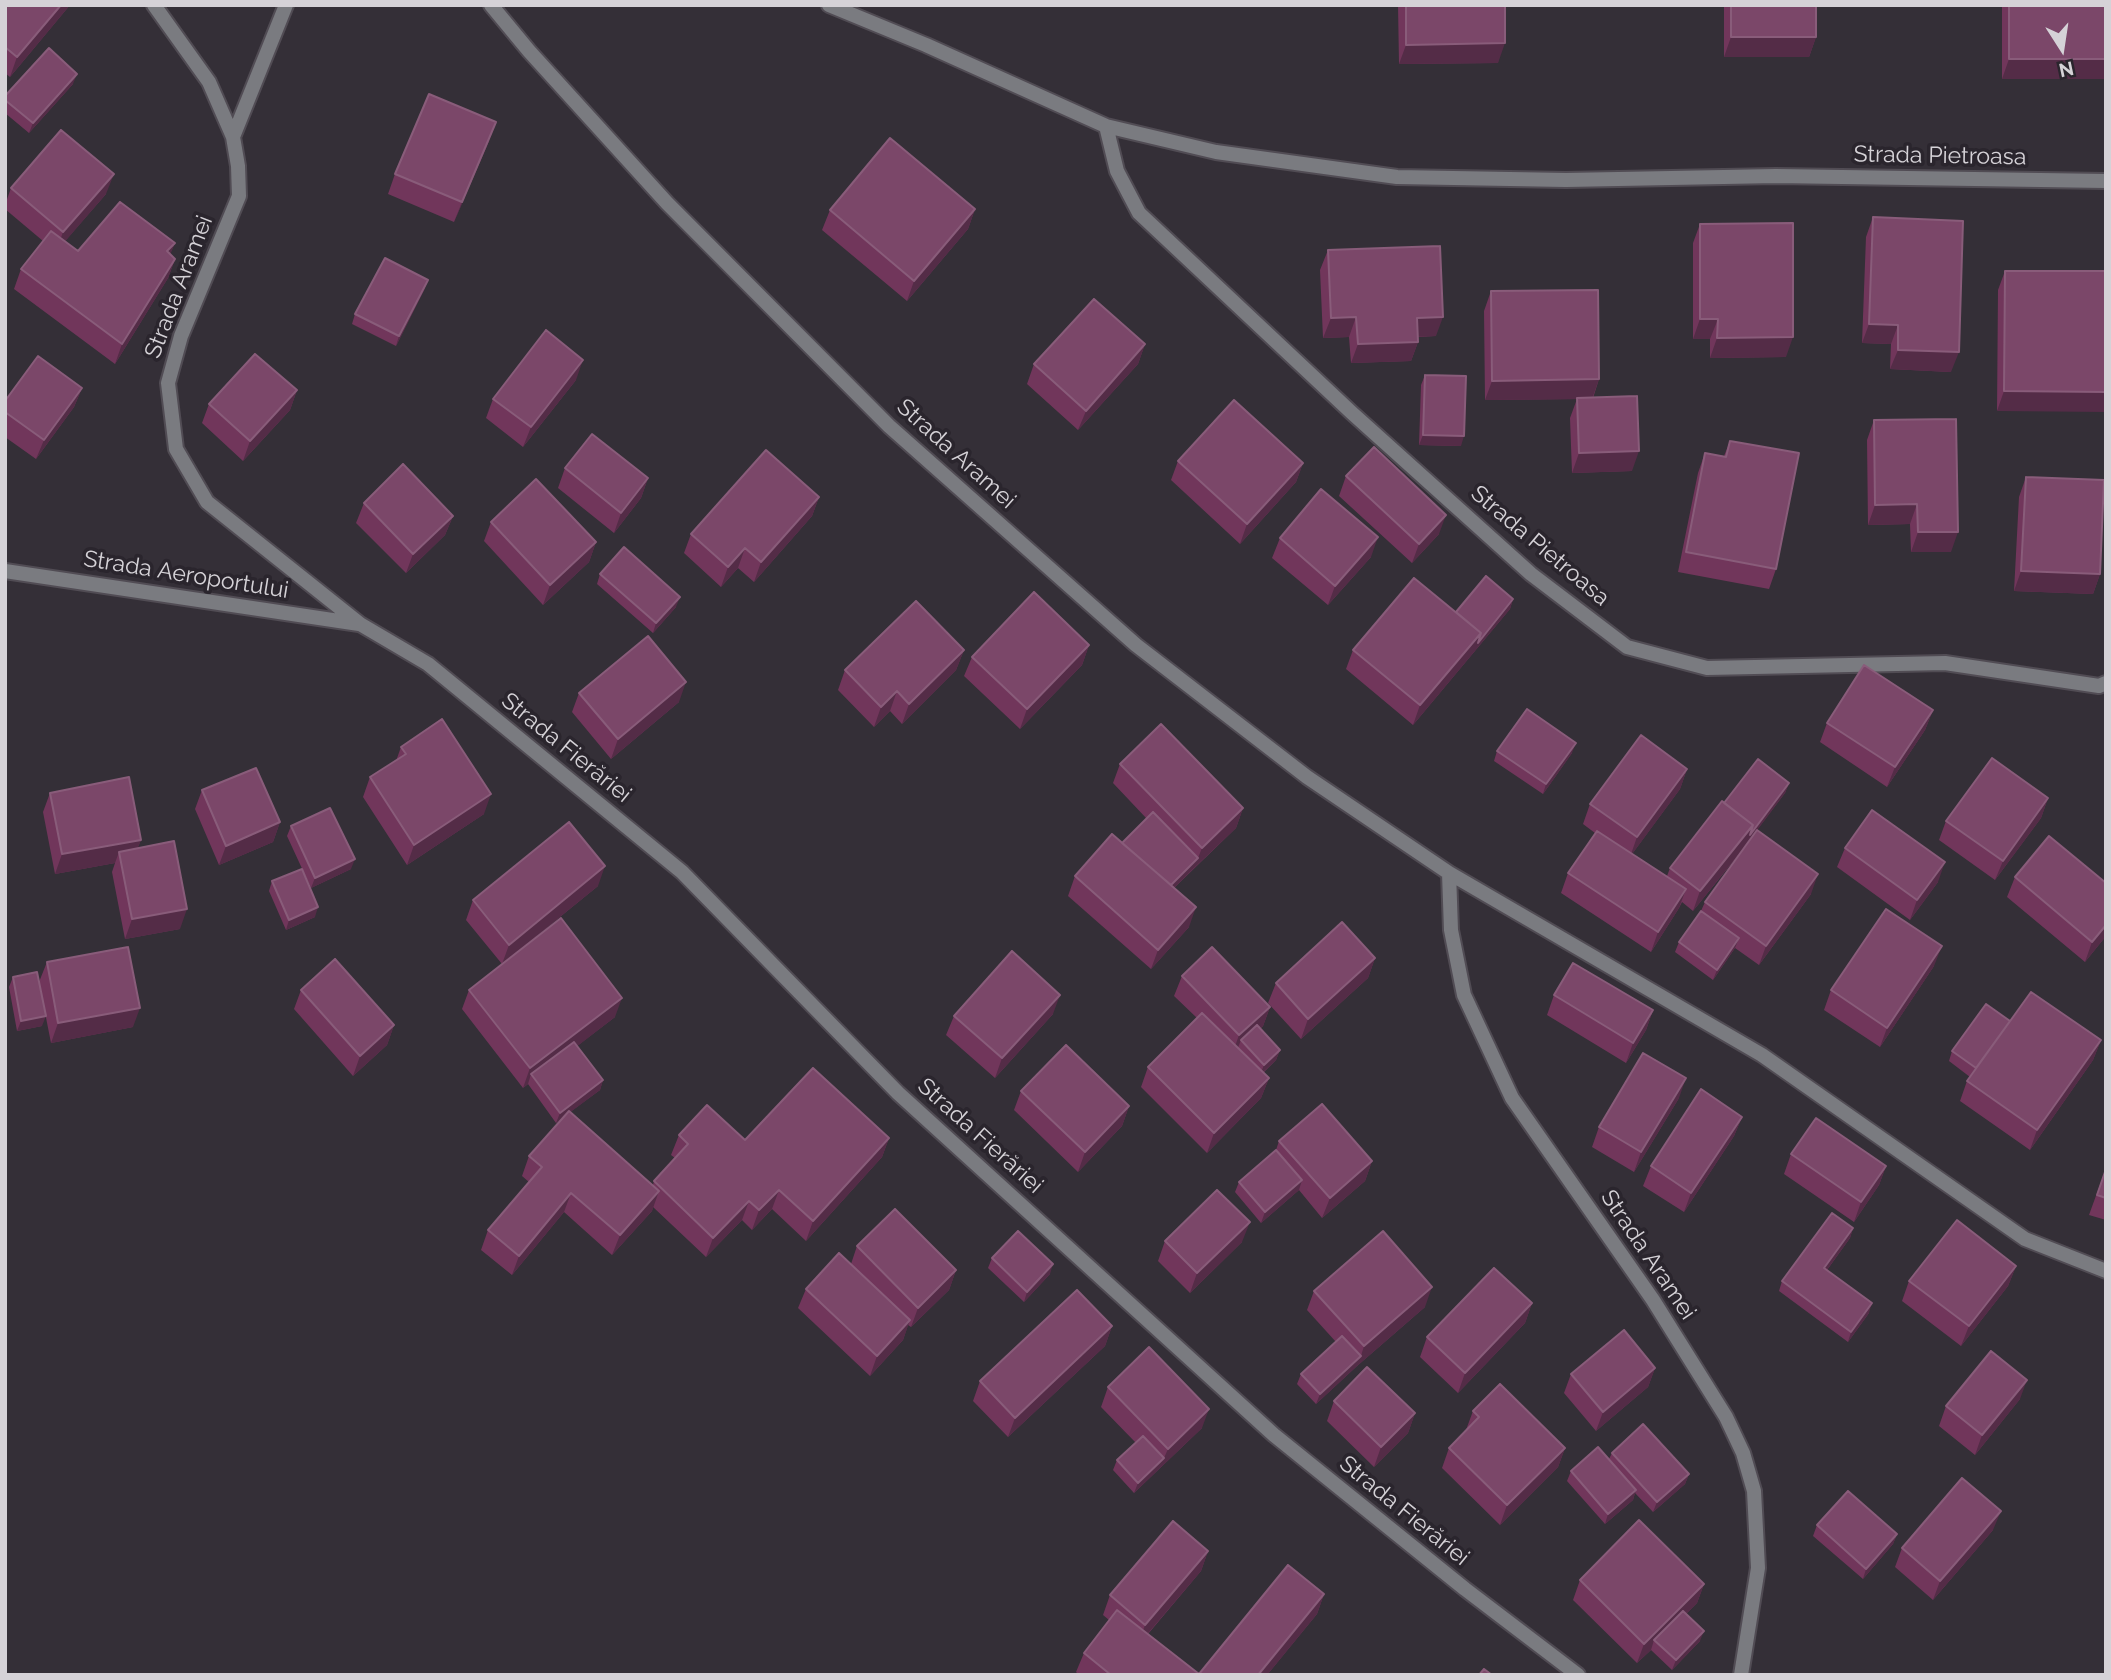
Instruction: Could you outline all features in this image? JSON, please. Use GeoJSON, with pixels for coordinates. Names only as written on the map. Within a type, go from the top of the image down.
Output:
{"type":"FeatureCollection","features":[{"type":"Feature","properties":{"kind":"street","name":"Strada Aramei"},"geometry":{"type":"LineString","coordinates":[[155,5],[209,82],[233,137],[239,196],[181,337],[168,383],[176,449],[208,502],[360,624]]}},
{"type":"Feature","properties":{"kind":"street","name":"Strada Aramei"},"geometry":{"type":"LineString","coordinates":[[233,137],[286,5]]}},
{"type":"Feature","properties":{"kind":"street","name":"Strada Aramei"},"geometry":{"type":"LineString","coordinates":[[491,5],[529,51],[667,203],[889,426],[1136,645],[1307,777],[1449,873],[1762,1055],[2025,1239],[2106,1271]]}},
{"type":"Feature","properties":{"kind":"street","name":"Strada Pietroasa"},"geometry":{"type":"LineString","coordinates":[[829,5],[926,45],[1106,126],[1216,152],[1397,177],[1566,180],[1776,176],[2106,181]]}},
{"type":"Feature","properties":{"kind":"street","name":"Strada Pietroasa"},"geometry":{"type":"LineString","coordinates":[[1106,126],[1117,172],[1139,213],[1352,413],[1531,574],[1627,647],[1707,668],[1945,663],[2099,686],[2106,683]]}},
{"type":"Feature","properties":{"kind":"street","name":"Strada Aeroportului"},"geometry":{"type":"LineString","coordinates":[[5,571],[360,624]]}},
{"type":"Feature","properties":{"kind":"street","name":"Strada Fierăriei"},"geometry":{"type":"LineString","coordinates":[[360,624],[428,664],[682,872],[898,1093],[1275,1435],[1465,1589],[1578,1675]]}},
{"type":"Feature","properties":{"kind":"street","name":"Strada Aramei"},"geometry":{"type":"LineString","coordinates":[[1449,873],[1451,930],[1464,995],[1512,1098],[1653,1300],[1726,1417],[1743,1453],[1754,1491],[1758,1568],[1741,1675]]}},
{"type":"Feature","properties":{"kind":"building"},"geometry":{"type":"Polygon","coordinates":[[[5,5],[61,5],[17,57],[5,47],[5,5]]]}},
{"type":"Feature","properties":{"kind":"building"},"geometry":{"type":"Polygon","coordinates":[[[1406,5],[1505,5],[1505,43],[1406,45],[1406,5]]]}},
{"type":"Feature","properties":{"kind":"building"},"geometry":{"type":"Polygon","coordinates":[[[1731,5],[1816,5],[1816,37],[1731,37],[1731,5]]]}},
{"type":"Feature","properties":{"kind":"building"},"geometry":{"type":"Polygon","coordinates":[[[2009,5],[2106,5],[2106,59],[2009,59],[2009,5]]]}},
{"type":"Feature","properties":{"kind":"building"},"geometry":{"type":"Polygon","coordinates":[[[49,48],[77,74],[33,123],[5,100],[5,96],[49,48]]]}},
{"type":"Feature","properties":{"kind":"building"},"geometry":{"type":"Polygon","coordinates":[[[429,94],[496,122],[462,202],[395,174],[429,94]]]}},
{"type":"Feature","properties":{"kind":"building"},"geometry":{"type":"Polygon","coordinates":[[[61,130],[114,174],[63,232],[11,188],[61,130]]]}},
{"type":"Feature","properties":{"kind":"building"},"geometry":{"type":"Polygon","coordinates":[[[890,138],[975,209],[914,281],[830,210],[890,138]]]}},
{"type":"Feature","properties":{"kind":"building"},"geometry":{"type":"Polygon","coordinates":[[[120,202],[175,243],[167,251],[175,259],[122,344],[21,269],[51,231],[78,251],[120,202]]]}},
{"type":"Feature","properties":{"kind":"building"},"geometry":{"type":"Polygon","coordinates":[[[1873,217],[1963,221],[1959,352],[1898,350],[1898,325],[1869,324],[1873,217]]]}},
{"type":"Feature","properties":{"kind":"building"},"geometry":{"type":"Polygon","coordinates":[[[1793,223],[1793,337],[1717,338],[1718,319],[1700,319],[1700,224],[1793,223]]]}},
{"type":"Feature","properties":{"kind":"building"},"geometry":{"type":"Polygon","coordinates":[[[1440,246],[1443,317],[1417,318],[1418,342],[1358,344],[1356,317],[1331,318],[1328,250],[1440,246]]]}},
{"type":"Feature","properties":{"kind":"building"},"geometry":{"type":"Polygon","coordinates":[[[385,258],[428,280],[399,336],[355,314],[385,258]]]}},
{"type":"Feature","properties":{"kind":"building"},"geometry":{"type":"Polygon","coordinates":[[[2005,271],[2106,271],[2106,392],[2004,391],[2005,271]]]}},
{"type":"Feature","properties":{"kind":"building"},"geometry":{"type":"Polygon","coordinates":[[[1598,290],[1599,379],[1492,381],[1491,291],[1598,290]]]}},
{"type":"Feature","properties":{"kind":"building"},"geometry":{"type":"Polygon","coordinates":[[[1094,299],[1145,344],[1086,411],[1034,364],[1094,299]]]}},
{"type":"Feature","properties":{"kind":"building"},"geometry":{"type":"Polygon","coordinates":[[[546,330],[583,360],[531,427],[493,399],[546,330]]]}},
{"type":"Feature","properties":{"kind":"building"},"geometry":{"type":"Polygon","coordinates":[[[255,354],[297,390],[250,441],[209,404],[255,354]]]}},
{"type":"Feature","properties":{"kind":"building"},"geometry":{"type":"Polygon","coordinates":[[[38,356],[82,388],[44,440],[5,412],[5,401],[38,356]]]}},
{"type":"Feature","properties":{"kind":"building"},"geometry":{"type":"Polygon","coordinates":[[[1425,375],[1466,376],[1464,436],[1423,435],[1425,375]]]}},
{"type":"Feature","properties":{"kind":"building"},"geometry":{"type":"Polygon","coordinates":[[[1637,396],[1639,451],[1579,453],[1577,398],[1637,396]]]}},
{"type":"Feature","properties":{"kind":"building"},"geometry":{"type":"Polygon","coordinates":[[[1234,400],[1303,463],[1247,524],[1178,461],[1234,400]]]}},
{"type":"Feature","properties":{"kind":"building"},"geometry":{"type":"Polygon","coordinates":[[[1956,419],[1958,532],[1918,532],[1917,504],[1875,505],[1874,420],[1956,419]]]}},
{"type":"Feature","properties":{"kind":"building"},"geometry":{"type":"Polygon","coordinates":[[[592,434],[648,478],[621,513],[565,468],[592,434]]]}},
{"type":"Feature","properties":{"kind":"building"},"geometry":{"type":"Polygon","coordinates":[[[1730,441],[1799,453],[1776,569],[1686,552],[1705,453],[1726,457],[1730,441]]]}},
{"type":"Feature","properties":{"kind":"building"},"geometry":{"type":"Polygon","coordinates":[[[1374,447],[1446,515],[1419,544],[1346,476],[1374,447]]]}},
{"type":"Feature","properties":{"kind":"building"},"geometry":{"type":"Polygon","coordinates":[[[766,450],[819,497],[761,562],[745,548],[728,567],[691,534],[766,450]]]}},
{"type":"Feature","properties":{"kind":"building"},"geometry":{"type":"Polygon","coordinates":[[[403,464],[453,516],[413,554],[364,503],[403,464]]]}},
{"type":"Feature","properties":{"kind":"building"},"geometry":{"type":"Polygon","coordinates":[[[2026,477],[2104,480],[2100,574],[2021,571],[2026,477]]]}},
{"type":"Feature","properties":{"kind":"building"},"geometry":{"type":"Polygon","coordinates":[[[536,479],[596,542],[550,585],[491,522],[536,479]]]}},
{"type":"Feature","properties":{"kind":"building"},"geometry":{"type":"Polygon","coordinates":[[[1321,489],[1378,537],[1335,586],[1280,538],[1321,489]]]}},
{"type":"Feature","properties":{"kind":"building"},"geometry":{"type":"Polygon","coordinates":[[[624,547],[680,597],[656,623],[600,574],[624,547]]]}},
{"type":"Feature","properties":{"kind":"building"},"geometry":{"type":"Polygon","coordinates":[[[1486,576],[1513,599],[1478,643],[1481,633],[1456,612],[1486,576]]]}},
{"type":"Feature","properties":{"kind":"building"},"geometry":{"type":"Polygon","coordinates":[[[1414,578],[1481,633],[1420,705],[1353,650],[1414,578]]]}},
{"type":"Feature","properties":{"kind":"building"},"geometry":{"type":"Polygon","coordinates":[[[1034,592],[1089,645],[1027,709],[972,657],[1034,592]]]}},
{"type":"Feature","properties":{"kind":"building"},"geometry":{"type":"Polygon","coordinates":[[[916,601],[964,650],[909,704],[897,691],[881,707],[845,670],[916,601]]]}},
{"type":"Feature","properties":{"kind":"building"},"geometry":{"type":"Polygon","coordinates":[[[648,636],[686,682],[618,739],[579,693],[648,636]]]}},
{"type":"Feature","properties":{"kind":"building"},"geometry":{"type":"Polygon","coordinates":[[[1864,665],[1933,710],[1895,767],[1827,723],[1864,665]]]}},
{"type":"Feature","properties":{"kind":"building"},"geometry":{"type":"Polygon","coordinates":[[[1527,709],[1576,743],[1546,784],[1497,751],[1527,709]]]}},
{"type":"Feature","properties":{"kind":"building"},"geometry":{"type":"Polygon","coordinates":[[[442,719],[491,794],[414,845],[370,777],[406,754],[401,747],[442,719]]]}},
{"type":"Feature","properties":{"kind":"building"},"geometry":{"type":"Polygon","coordinates":[[[1161,724],[1243,808],[1202,848],[1120,764],[1161,724]]]}},
{"type":"Feature","properties":{"kind":"building"},"geometry":{"type":"Polygon","coordinates":[[[1641,735],[1687,769],[1637,837],[1590,804],[1641,735]]]}},
{"type":"Feature","properties":{"kind":"building"},"geometry":{"type":"Polygon","coordinates":[[[1992,758],[2048,798],[2003,861],[1946,821],[1992,758]]]}},
{"type":"Feature","properties":{"kind":"building"},"geometry":{"type":"Polygon","coordinates":[[[1758,759],[1789,783],[1750,835],[1753,825],[1724,803],[1758,759]]]}},
{"type":"Feature","properties":{"kind":"building"},"geometry":{"type":"Polygon","coordinates":[[[256,768],[280,822],[226,846],[202,790],[256,768]]]}},
{"type":"Feature","properties":{"kind":"building"},"geometry":{"type":"Polygon","coordinates":[[[129,777],[141,840],[62,854],[50,793],[129,777]]]}},
{"type":"Feature","properties":{"kind":"building"},"geometry":{"type":"Polygon","coordinates":[[[1722,801],[1753,825],[1700,891],[1670,868],[1722,801]]]}},
{"type":"Feature","properties":{"kind":"building"},"geometry":{"type":"Polygon","coordinates":[[[330,808],[355,859],[315,878],[291,826],[330,808]]]}},
{"type":"Feature","properties":{"kind":"building"},"geometry":{"type":"Polygon","coordinates":[[[1872,810],[1945,862],[1917,900],[1845,848],[1872,810]]]}},
{"type":"Feature","properties":{"kind":"building"},"geometry":{"type":"Polygon","coordinates":[[[1153,812],[1198,858],[1171,885],[1122,843],[1153,812]]]}},
{"type":"Feature","properties":{"kind":"building"},"geometry":{"type":"Polygon","coordinates":[[[569,822],[605,866],[509,945],[473,900],[569,822]]]}},
{"type":"Feature","properties":{"kind":"building"},"geometry":{"type":"Polygon","coordinates":[[[1757,830],[1818,874],[1766,946],[1705,902],[1757,830]]]}},
{"type":"Feature","properties":{"kind":"building"},"geometry":{"type":"Polygon","coordinates":[[[1597,831],[1686,889],[1658,932],[1568,873],[1597,831]]]}},
{"type":"Feature","properties":{"kind":"building"},"geometry":{"type":"Polygon","coordinates":[[[1112,834],[1196,907],[1158,950],[1075,876],[1112,834]]]}},
{"type":"Feature","properties":{"kind":"building"},"geometry":{"type":"Polygon","coordinates":[[[2049,836],[2106,883],[2106,925],[2092,942],[2015,877],[2049,836]]]}},
{"type":"Feature","properties":{"kind":"building"},"geometry":{"type":"Polygon","coordinates":[[[174,841],[187,909],[132,919],[119,852],[174,841]]]}},
{"type":"Feature","properties":{"kind":"building"},"geometry":{"type":"Polygon","coordinates":[[[302,869],[318,907],[289,920],[272,881],[302,869]]]}},
{"type":"Feature","properties":{"kind":"building"},"geometry":{"type":"Polygon","coordinates":[[[1886,909],[1942,946],[1887,1028],[1831,990],[1886,909]]]}},
{"type":"Feature","properties":{"kind":"building"},"geometry":{"type":"Polygon","coordinates":[[[1701,911],[1739,938],[1717,970],[1679,942],[1701,911]]]}},
{"type":"Feature","properties":{"kind":"building"},"geometry":{"type":"Polygon","coordinates":[[[561,918],[622,998],[530,1068],[469,990],[561,918]]]}},
{"type":"Feature","properties":{"kind":"building"},"geometry":{"type":"Polygon","coordinates":[[[1342,922],[1375,958],[1308,1019],[1276,983],[1342,922]]]}},
{"type":"Feature","properties":{"kind":"building"},"geometry":{"type":"Polygon","coordinates":[[[128,947],[140,1008],[58,1023],[47,962],[128,947]]]}},
{"type":"Feature","properties":{"kind":"building"},"geometry":{"type":"Polygon","coordinates":[[[1212,947],[1270,1007],[1239,1035],[1182,976],[1212,947]]]}},
{"type":"Feature","properties":{"kind":"building"},"geometry":{"type":"Polygon","coordinates":[[[1012,951],[1060,995],[1002,1058],[954,1016],[1012,951]]]}},
{"type":"Feature","properties":{"kind":"building"},"geometry":{"type":"Polygon","coordinates":[[[335,959],[394,1025],[360,1056],[301,990],[335,959]]]}},
{"type":"Feature","properties":{"kind":"building"},"geometry":{"type":"Polygon","coordinates":[[[1573,963],[1653,1010],[1633,1043],[1554,995],[1573,963]]]}},
{"type":"Feature","properties":{"kind":"building"},"geometry":{"type":"Polygon","coordinates":[[[37,972],[46,1016],[21,1021],[13,977],[37,972]]]}},
{"type":"Feature","properties":{"kind":"building"},"geometry":{"type":"Polygon","coordinates":[[[2031,992],[2101,1040],[2037,1130],[1967,1081],[2031,992]]]}},
{"type":"Feature","properties":{"kind":"building"},"geometry":{"type":"Polygon","coordinates":[[[1986,1004],[2010,1021],[1976,1068],[1952,1051],[1986,1004]]]}},
{"type":"Feature","properties":{"kind":"building"},"geometry":{"type":"Polygon","coordinates":[[[1202,1013],[1269,1078],[1214,1133],[1148,1067],[1202,1013]]]}},
{"type":"Feature","properties":{"kind":"building"},"geometry":{"type":"Polygon","coordinates":[[[1257,1025],[1280,1050],[1264,1065],[1241,1040],[1257,1025]]]}},
{"type":"Feature","properties":{"kind":"building"},"geometry":{"type":"Polygon","coordinates":[[[574,1042],[603,1080],[560,1113],[531,1074],[574,1042]]]}},
{"type":"Feature","properties":{"kind":"building"},"geometry":{"type":"Polygon","coordinates":[[[1066,1045],[1129,1106],[1085,1152],[1021,1091],[1066,1045]]]}},
{"type":"Feature","properties":{"kind":"building"},"geometry":{"type":"Polygon","coordinates":[[[1643,1053],[1686,1078],[1641,1152],[1599,1127],[1643,1053]]]}},
{"type":"Feature","properties":{"kind":"building"},"geometry":{"type":"Polygon","coordinates":[[[813,1068],[889,1138],[813,1221],[779,1190],[759,1210],[749,1201],[713,1238],[654,1181],[688,1144],[679,1135],[707,1105],[745,1140],[813,1068]]]}},
{"type":"Feature","properties":{"kind":"building"},"geometry":{"type":"Polygon","coordinates":[[[1701,1089],[1742,1117],[1691,1193],[1651,1166],[1701,1089]]]}},
{"type":"Feature","properties":{"kind":"building"},"geometry":{"type":"Polygon","coordinates":[[[1322,1104],[1372,1161],[1330,1198],[1279,1141],[1322,1104]]]}},
{"type":"Feature","properties":{"kind":"building"},"geometry":{"type":"Polygon","coordinates":[[[569,1111],[659,1191],[620,1235],[571,1193],[519,1256],[488,1230],[542,1167],[529,1156],[569,1111]]]}},
{"type":"Feature","properties":{"kind":"building"},"geometry":{"type":"Polygon","coordinates":[[[1816,1118],[1886,1166],[1861,1202],[1791,1154],[1816,1118]]]}},
{"type":"Feature","properties":{"kind":"building"},"geometry":{"type":"Polygon","coordinates":[[[1276,1150],[1302,1180],[1265,1212],[1239,1182],[1276,1150]]]}},
{"type":"Feature","properties":{"kind":"building"},"geometry":{"type":"Polygon","coordinates":[[[2106,1169],[2106,1198],[2097,1195],[2106,1169]]]}},
{"type":"Feature","properties":{"kind":"building"},"geometry":{"type":"Polygon","coordinates":[[[1217,1190],[1250,1222],[1197,1273],[1165,1241],[1217,1190]]]}},
{"type":"Feature","properties":{"kind":"building"},"geometry":{"type":"Polygon","coordinates":[[[895,1209],[956,1270],[918,1308],[857,1246],[895,1209]]]}},
{"type":"Feature","properties":{"kind":"building"},"geometry":{"type":"Polygon","coordinates":[[[1832,1213],[1853,1228],[1824,1268],[1872,1303],[1851,1332],[1782,1281],[1832,1213]]]}},
{"type":"Feature","properties":{"kind":"building"},"geometry":{"type":"Polygon","coordinates":[[[1957,1220],[2016,1266],[1969,1326],[1909,1281],[1957,1220]]]}},
{"type":"Feature","properties":{"kind":"building"},"geometry":{"type":"Polygon","coordinates":[[[1018,1231],[1053,1264],[1027,1292],[992,1258],[1018,1231]]]}},
{"type":"Feature","properties":{"kind":"building"},"geometry":{"type":"Polygon","coordinates":[[[1383,1231],[1432,1287],[1364,1346],[1314,1291],[1383,1231]]]}},
{"type":"Feature","properties":{"kind":"building"},"geometry":{"type":"Polygon","coordinates":[[[839,1253],[910,1320],[877,1356],[806,1289],[839,1253]]]}},
{"type":"Feature","properties":{"kind":"building"},"geometry":{"type":"Polygon","coordinates":[[[1494,1268],[1532,1303],[1465,1373],[1427,1337],[1494,1268]]]}},
{"type":"Feature","properties":{"kind":"building"},"geometry":{"type":"Polygon","coordinates":[[[1077,1290],[1112,1326],[1015,1418],[980,1381],[1077,1290]]]}},
{"type":"Feature","properties":{"kind":"building"},"geometry":{"type":"Polygon","coordinates":[[[1624,1330],[1655,1368],[1603,1412],[1571,1374],[1624,1330]]]}},
{"type":"Feature","properties":{"kind":"building"},"geometry":{"type":"Polygon","coordinates":[[[1342,1336],[1361,1356],[1320,1394],[1301,1374],[1342,1336]]]}},
{"type":"Feature","properties":{"kind":"building"},"geometry":{"type":"Polygon","coordinates":[[[1149,1347],[1209,1409],[1168,1449],[1108,1387],[1149,1347]]]}},
{"type":"Feature","properties":{"kind":"building"},"geometry":{"type":"Polygon","coordinates":[[[1991,1351],[2027,1380],[1982,1435],[1946,1406],[1991,1351]]]}},
{"type":"Feature","properties":{"kind":"building"},"geometry":{"type":"Polygon","coordinates":[[[1367,1367],[1415,1413],[1381,1447],[1334,1401],[1367,1367]]]}},
{"type":"Feature","properties":{"kind":"building"},"geometry":{"type":"Polygon","coordinates":[[[1500,1384],[1565,1448],[1507,1505],[1449,1448],[1479,1417],[1473,1411],[1500,1384]]]}},
{"type":"Feature","properties":{"kind":"building"},"geometry":{"type":"Polygon","coordinates":[[[1643,1424],[1689,1474],[1657,1502],[1612,1453],[1643,1424]]]}},
{"type":"Feature","properties":{"kind":"building"},"geometry":{"type":"Polygon","coordinates":[[[1143,1436],[1164,1458],[1138,1483],[1117,1460],[1143,1436]]]}},
{"type":"Feature","properties":{"kind":"building"},"geometry":{"type":"Polygon","coordinates":[[[1598,1447],[1636,1490],[1608,1514],[1571,1471],[1598,1447]]]}},
{"type":"Feature","properties":{"kind":"building"},"geometry":{"type":"Polygon","coordinates":[[[1962,1478],[2001,1511],[1940,1581],[1902,1548],[1962,1478]]]}},
{"type":"Feature","properties":{"kind":"building"},"geometry":{"type":"Polygon","coordinates":[[[1848,1491],[1897,1534],[1866,1569],[1817,1525],[1848,1491]]]}},
{"type":"Feature","properties":{"kind":"building"},"geometry":{"type":"Polygon","coordinates":[[[1639,1520],[1704,1584],[1644,1644],[1580,1580],[1639,1520]]]}},
{"type":"Feature","properties":{"kind":"building"},"geometry":{"type":"Polygon","coordinates":[[[1173,1521],[1208,1551],[1145,1625],[1110,1595],[1173,1521]]]}},
{"type":"Feature","properties":{"kind":"building"},"geometry":{"type":"Polygon","coordinates":[[[1288,1565],[1324,1594],[1258,1675],[1111,1675],[1084,1653],[1117,1610],[1199,1674],[1288,1565]]]}},
{"type":"Feature","properties":{"kind":"building"},"geometry":{"type":"Polygon","coordinates":[[[1683,1611],[1704,1631],[1676,1660],[1654,1640],[1683,1611]]]}},
{"type":"Feature","properties":{"kind":"building"},"geometry":{"type":"Polygon","coordinates":[[[1484,1669],[1492,1675],[1479,1675],[1484,1669]]]}}]}
